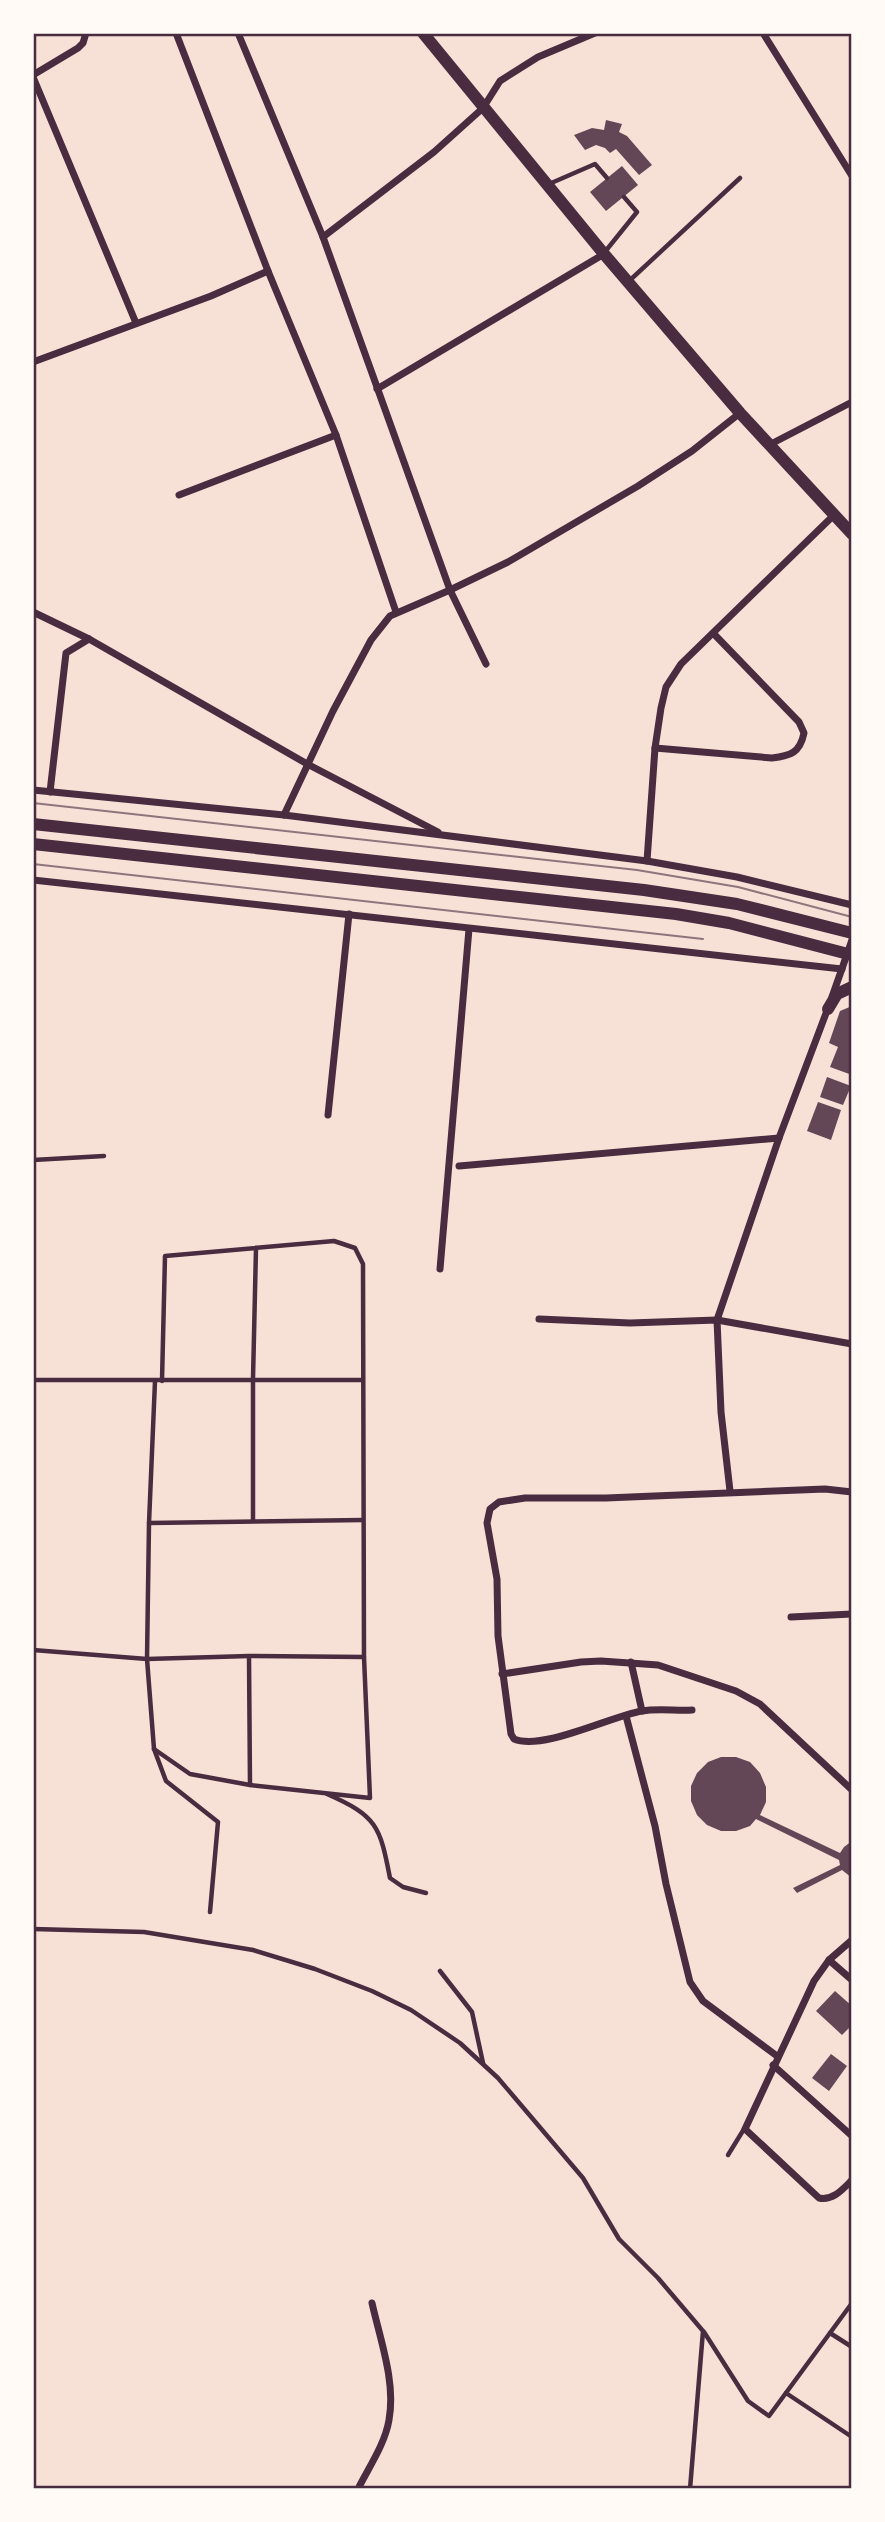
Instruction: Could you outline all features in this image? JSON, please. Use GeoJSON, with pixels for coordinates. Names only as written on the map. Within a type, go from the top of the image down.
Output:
{"type":"FeatureCollection","features":[{"type":"Feature","properties":{"kind":"main road"},"geometry":{"type":"LineString","coordinates":[[423,33],[604,254],[740,413],[852,534]]}},
{"type":"Feature","properties":{"kind":"main road"},"geometry":{"type":"LineString","coordinates":[[33,824],[643,890],[737,904],[852,933]]}},
{"type":"Feature","properties":{"kind":"main road"},"geometry":{"type":"LineString","coordinates":[[33,844],[676,914],[729,923],[849,954]]}},
{"type":"Feature","properties":{"kind":"main road"},"geometry":{"type":"LineString","coordinates":[[828,1009],[836,994],[852,986]]}},
{"type":"Feature","properties":{"kind":"street"},"geometry":{"type":"LineString","coordinates":[[86,33],[78,48],[33,76],[135,323]]}},
{"type":"Feature","properties":{"kind":"street"},"geometry":{"type":"LineString","coordinates":[[176,33],[268,271],[336,435],[396,612]]}},
{"type":"Feature","properties":{"kind":"street"},"geometry":{"type":"LineString","coordinates":[[239,33],[323,237],[450,590],[486,664]]}},
{"type":"Feature","properties":{"kind":"street"},"geometry":{"type":"LineString","coordinates":[[323,237],[434,152],[483,108],[500,81],[513,71],[538,57],[595,33]]}},
{"type":"Feature","properties":{"kind":"street"},"geometry":{"type":"LineString","coordinates":[[763,33],[852,176]]}},
{"type":"Feature","properties":{"kind":"street"},"geometry":{"type":"LineString","coordinates":[[377,389],[604,254]]}},
{"type":"Feature","properties":{"kind":"street"},"geometry":{"type":"LineString","coordinates":[[33,362],[211,296],[268,271]]}},
{"type":"Feature","properties":{"kind":"street"},"geometry":{"type":"LineString","coordinates":[[769,445],[852,401]]}},
{"type":"Feature","properties":{"kind":"street"},"geometry":{"type":"LineString","coordinates":[[284,815],[333,711],[384,621],[396,612],[508,562],[638,486],[692,451],[740,413]]}},
{"type":"Feature","properties":{"kind":"street"},"geometry":{"type":"LineString","coordinates":[[179,495],[336,435]]}},
{"type":"Feature","properties":{"kind":"street"},"geometry":{"type":"LineString","coordinates":[[647,861],[655,748],[666,688],[681,664],[834,515]]}},
{"type":"Feature","properties":{"kind":"street"},"geometry":{"type":"LineString","coordinates":[[33,612],[89,639],[309,765],[441,834]]}},
{"type":"Feature","properties":{"kind":"street"},"geometry":{"type":"LineString","coordinates":[[655,748],[772,758],[789,756],[800,746],[804,733],[799,722],[714,634]]}},
{"type":"Feature","properties":{"kind":"street"},"geometry":{"type":"LineString","coordinates":[[50,792],[66,653],[89,639]]}},
{"type":"Feature","properties":{"kind":"street"},"geometry":{"type":"LineString","coordinates":[[33,790],[284,815],[647,861],[737,877],[852,905]]}},
{"type":"Feature","properties":{"kind":"street"},"geometry":{"type":"LineString","coordinates":[[33,880],[842,968]]}},
{"type":"Feature","properties":{"kind":"street"},"geometry":{"type":"LineString","coordinates":[[328,1115],[349,914]]}},
{"type":"Feature","properties":{"kind":"street"},"geometry":{"type":"LineString","coordinates":[[440,1269],[469,929]]}},
{"type":"Feature","properties":{"kind":"street"},"geometry":{"type":"LineString","coordinates":[[730,1492],[721,1412],[718,1320],[779,1138],[852,940]]}},
{"type":"Feature","properties":{"kind":"street"},"geometry":{"type":"LineString","coordinates":[[459,1166],[779,1138]]}},
{"type":"Feature","properties":{"kind":"street"},"geometry":{"type":"LineString","coordinates":[[539,1319],[630,1323],[718,1320],[852,1344]]}},
{"type":"Feature","properties":{"kind":"street"},"geometry":{"type":"LineString","coordinates":[[692,1710],[642,1711],[572,1734],[519,1742],[514,1739],[510,1734],[498,1636],[497,1579],[487,1523],[491,1509],[499,1502],[525,1498],[606,1498],[825,1489],[852,1492]]}},
{"type":"Feature","properties":{"kind":"street"},"geometry":{"type":"LineString","coordinates":[[791,1617],[852,1614]]}},
{"type":"Feature","properties":{"kind":"street"},"geometry":{"type":"LineString","coordinates":[[502,1674],[581,1662],[631,1662],[657,1665],[736,1691],[760,1703],[852,1790]]}},
{"type":"Feature","properties":{"kind":"street"},"geometry":{"type":"LineString","coordinates":[[631,1662],[642,1711]]}},
{"type":"Feature","properties":{"kind":"street"},"geometry":{"type":"LineString","coordinates":[[626,1716],[655,1826],[690,1982],[703,2001],[777,2056]]}},
{"type":"Feature","properties":{"kind":"street"},"geometry":{"type":"LineString","coordinates":[[852,1940],[828,1960],[814,1981],[745,2129],[819,2199],[839,2193],[852,2180]]}},
{"type":"Feature","properties":{"kind":"street"},"geometry":{"type":"LineString","coordinates":[[828,1960],[852,1980]]}},
{"type":"Feature","properties":{"kind":"street"},"geometry":{"type":"LineString","coordinates":[[773,2065],[852,2136]]}},
{"type":"Feature","properties":{"kind":"street"},"geometry":{"type":"LineString","coordinates":[[358,2489],[380,2446],[389,2419],[388,2375],[372,2302]]}},
{"type":"Feature","properties":{"kind":"lane"},"geometry":{"type":"LineString","coordinates":[[547,185],[595,164],[607,178]]}},
{"type":"Feature","properties":{"kind":"lane"},"geometry":{"type":"LineString","coordinates":[[628,282],[740,178]]}},
{"type":"Feature","properties":{"kind":"lane"},"geometry":{"type":"LineString","coordinates":[[604,254],[637,212],[624,197]]}},
{"type":"Feature","properties":{"kind":"lane"},"geometry":{"type":"LineString","coordinates":[[33,1160],[104,1156]]}},
{"type":"Feature","properties":{"kind":"lane"},"geometry":{"type":"LineString","coordinates":[[154,1749],[190,1774],[250,1785],[370,1798],[364,1657],[363,1264],[355,1248],[334,1241],[165,1256],[162,1381]]}},
{"type":"Feature","properties":{"kind":"lane"},"geometry":{"type":"LineString","coordinates":[[253,1520],[256,1248]]}},
{"type":"Feature","properties":{"kind":"lane"},"geometry":{"type":"LineString","coordinates":[[33,1380],[362,1380]]}},
{"type":"Feature","properties":{"kind":"lane"},"geometry":{"type":"LineString","coordinates":[[155,1381],[147,1659],[154,1749],[166,1781],[218,1822],[210,1912]]}},
{"type":"Feature","properties":{"kind":"lane"},"geometry":{"type":"LineString","coordinates":[[149,1523],[363,1520]]}},
{"type":"Feature","properties":{"kind":"lane"},"geometry":{"type":"LineString","coordinates":[[33,1650],[147,1659],[364,1657]]}},
{"type":"Feature","properties":{"kind":"lane"},"geometry":{"type":"LineString","coordinates":[[249,1656],[250,1785]]}},
{"type":"Feature","properties":{"kind":"lane"},"geometry":{"type":"LineString","coordinates":[[323,1793],[355,1807],[372,1820],[382,1841],[390,1878],[403,1887],[426,1893]]}},
{"type":"Feature","properties":{"kind":"lane"},"geometry":{"type":"LineString","coordinates":[[33,1929],[144,1932],[253,1950],[315,1969],[372,1991],[411,2010],[460,2043],[498,2078],[583,2178],[619,2239],[658,2278],[703,2331],[748,2401],[769,2416],[852,2303]]}},
{"type":"Feature","properties":{"kind":"lane"},"geometry":{"type":"LineString","coordinates":[[440,1971],[472,2012],[483,2064]]}},
{"type":"Feature","properties":{"kind":"lane"},"geometry":{"type":"LineString","coordinates":[[728,2155],[745,2129]]}},
{"type":"Feature","properties":{"kind":"lane"},"geometry":{"type":"LineString","coordinates":[[690,2489],[703,2331]]}},
{"type":"Feature","properties":{"kind":"lane"},"geometry":{"type":"LineString","coordinates":[[830,2333],[852,2347]]}},
{"type":"Feature","properties":{"kind":"lane"},"geometry":{"type":"LineString","coordinates":[[786,2393],[852,2437]]}},
{"type":"Feature","properties":{"kind":"building"},"geometry":{"type":"Polygon","coordinates":[[[606,120],[622,124],[619,132],[627,136],[652,165],[639,175],[616,149],[610,153],[596,145],[585,150],[574,135],[592,128],[604,130],[606,120]]]}},
{"type":"Feature","properties":{"kind":"building"},"geometry":{"type":"Polygon","coordinates":[[[622,166],[638,185],[606,211],[590,192],[622,166]]]}},
{"type":"Feature","properties":{"kind":"building"},"geometry":{"type":"Polygon","coordinates":[[[852,1006],[852,1075],[830,1067],[838,1047],[829,1043],[840,1011],[852,1006]]]}},
{"type":"Feature","properties":{"kind":"building"},"geometry":{"type":"Polygon","coordinates":[[[827,1077],[851,1086],[843,1105],[820,1097],[827,1077]]]}},
{"type":"Feature","properties":{"kind":"building"},"geometry":{"type":"Polygon","coordinates":[[[818,1102],[841,1110],[831,1140],[807,1131],[818,1102]]]}},
{"type":"Feature","properties":{"kind":"building"},"geometry":{"type":"Polygon","coordinates":[[[721,1757],[736,1757],[750,1762],[760,1773],[766,1787],[766,1802],[760,1815],[840,1853],[852,1841],[852,1878],[842,1870],[797,1893],[793,1888],[840,1865],[839,1860],[756,1819],[750,1826],[736,1831],[721,1831],[707,1825],[697,1815],[691,1801],[691,1786],[697,1773],[708,1762],[721,1757]]]}},
{"type":"Feature","properties":{"kind":"building"},"geometry":{"type":"Polygon","coordinates":[[[835,1991],[852,2006],[852,2025],[842,2035],[816,2011],[835,1991]]]}},
{"type":"Feature","properties":{"kind":"building"},"geometry":{"type":"Polygon","coordinates":[[[831,2054],[847,2066],[829,2091],[812,2078],[831,2054]]]}},
{"type":"Feature","properties":{"kind":"tram line"},"geometry":{"type":"LineString","coordinates":[[33,803],[637,870],[738,887],[852,917]]}},
{"type":"Feature","properties":{"kind":"tram line"},"geometry":{"type":"LineString","coordinates":[[33,864],[703,939]]}}]}
